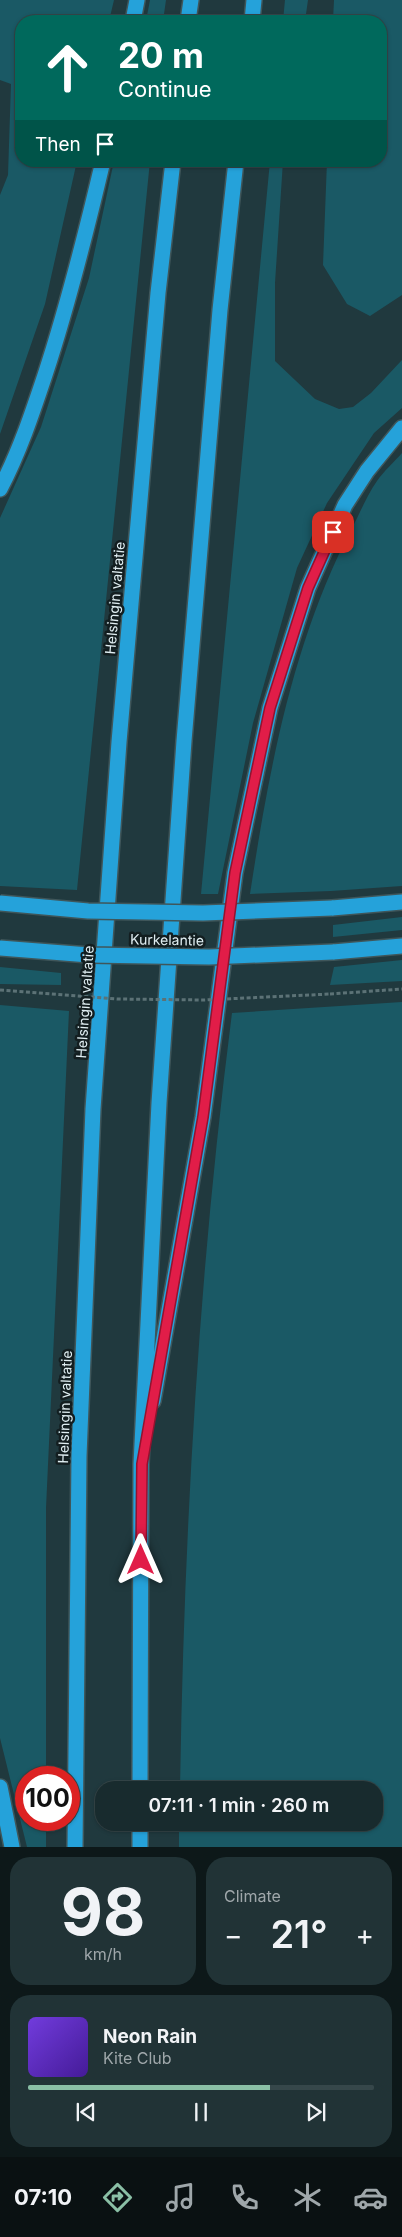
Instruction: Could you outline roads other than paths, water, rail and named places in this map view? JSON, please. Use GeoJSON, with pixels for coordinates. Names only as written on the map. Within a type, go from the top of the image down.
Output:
{"type":"FeatureCollection","features":[{"type":"Feature","properties":{"kind":"highway"},"geometry":{"type":"LineString","coordinates":[[134,15],[137,0]]}},
{"type":"Feature","properties":{"kind":"highway"},"geometry":{"type":"LineString","coordinates":[[189,15],[191,0]]}},
{"type":"Feature","properties":{"kind":"highway"},"geometry":{"type":"LineString","coordinates":[[253,15],[254,0]]}},
{"type":"Feature","properties":{"kind":"highway"},"geometry":{"type":"LineString","coordinates":[[0,489],[33,410],[59,332],[86,234],[102,167]]}},
{"type":"Feature","properties":{"kind":"highway","name":"Helsingin valtatie"},"geometry":{"type":"LineString","coordinates":[[75,1847],[79,1456],[93,1109],[119,742],[158,293],[172,167]]}},
{"type":"Feature","properties":{"kind":"highway"},"geometry":{"type":"LineString","coordinates":[[140,1781],[142,1464],[160,1103],[184,750],[220,310],[235,167]]}},
{"type":"Feature","properties":{"kind":"highway"},"geometry":{"type":"LineString","coordinates":[[142,1464],[203,1117],[235,873],[270,708],[308,588],[346,505],[367,471],[402,428]]}},
{"type":"Feature","properties":{"kind":"highway","name":"Kurkelantie"},"geometry":{"type":"LineString","coordinates":[[0,903],[88,911],[203,913],[332,908],[402,902]]}},
{"type":"Feature","properties":{"kind":"highway","name":"Kurkelantie"},"geometry":{"type":"LineString","coordinates":[[0,948],[89,955],[209,958],[333,952],[402,946]]}},
{"type":"Feature","properties":{"kind":"highway"},"geometry":{"type":"LineString","coordinates":[[0,1787],[12,1847]]}},
{"type":"Feature","properties":{"kind":"highway"},"geometry":{"type":"LineString","coordinates":[[140,1831],[140,1847]]}}]}
